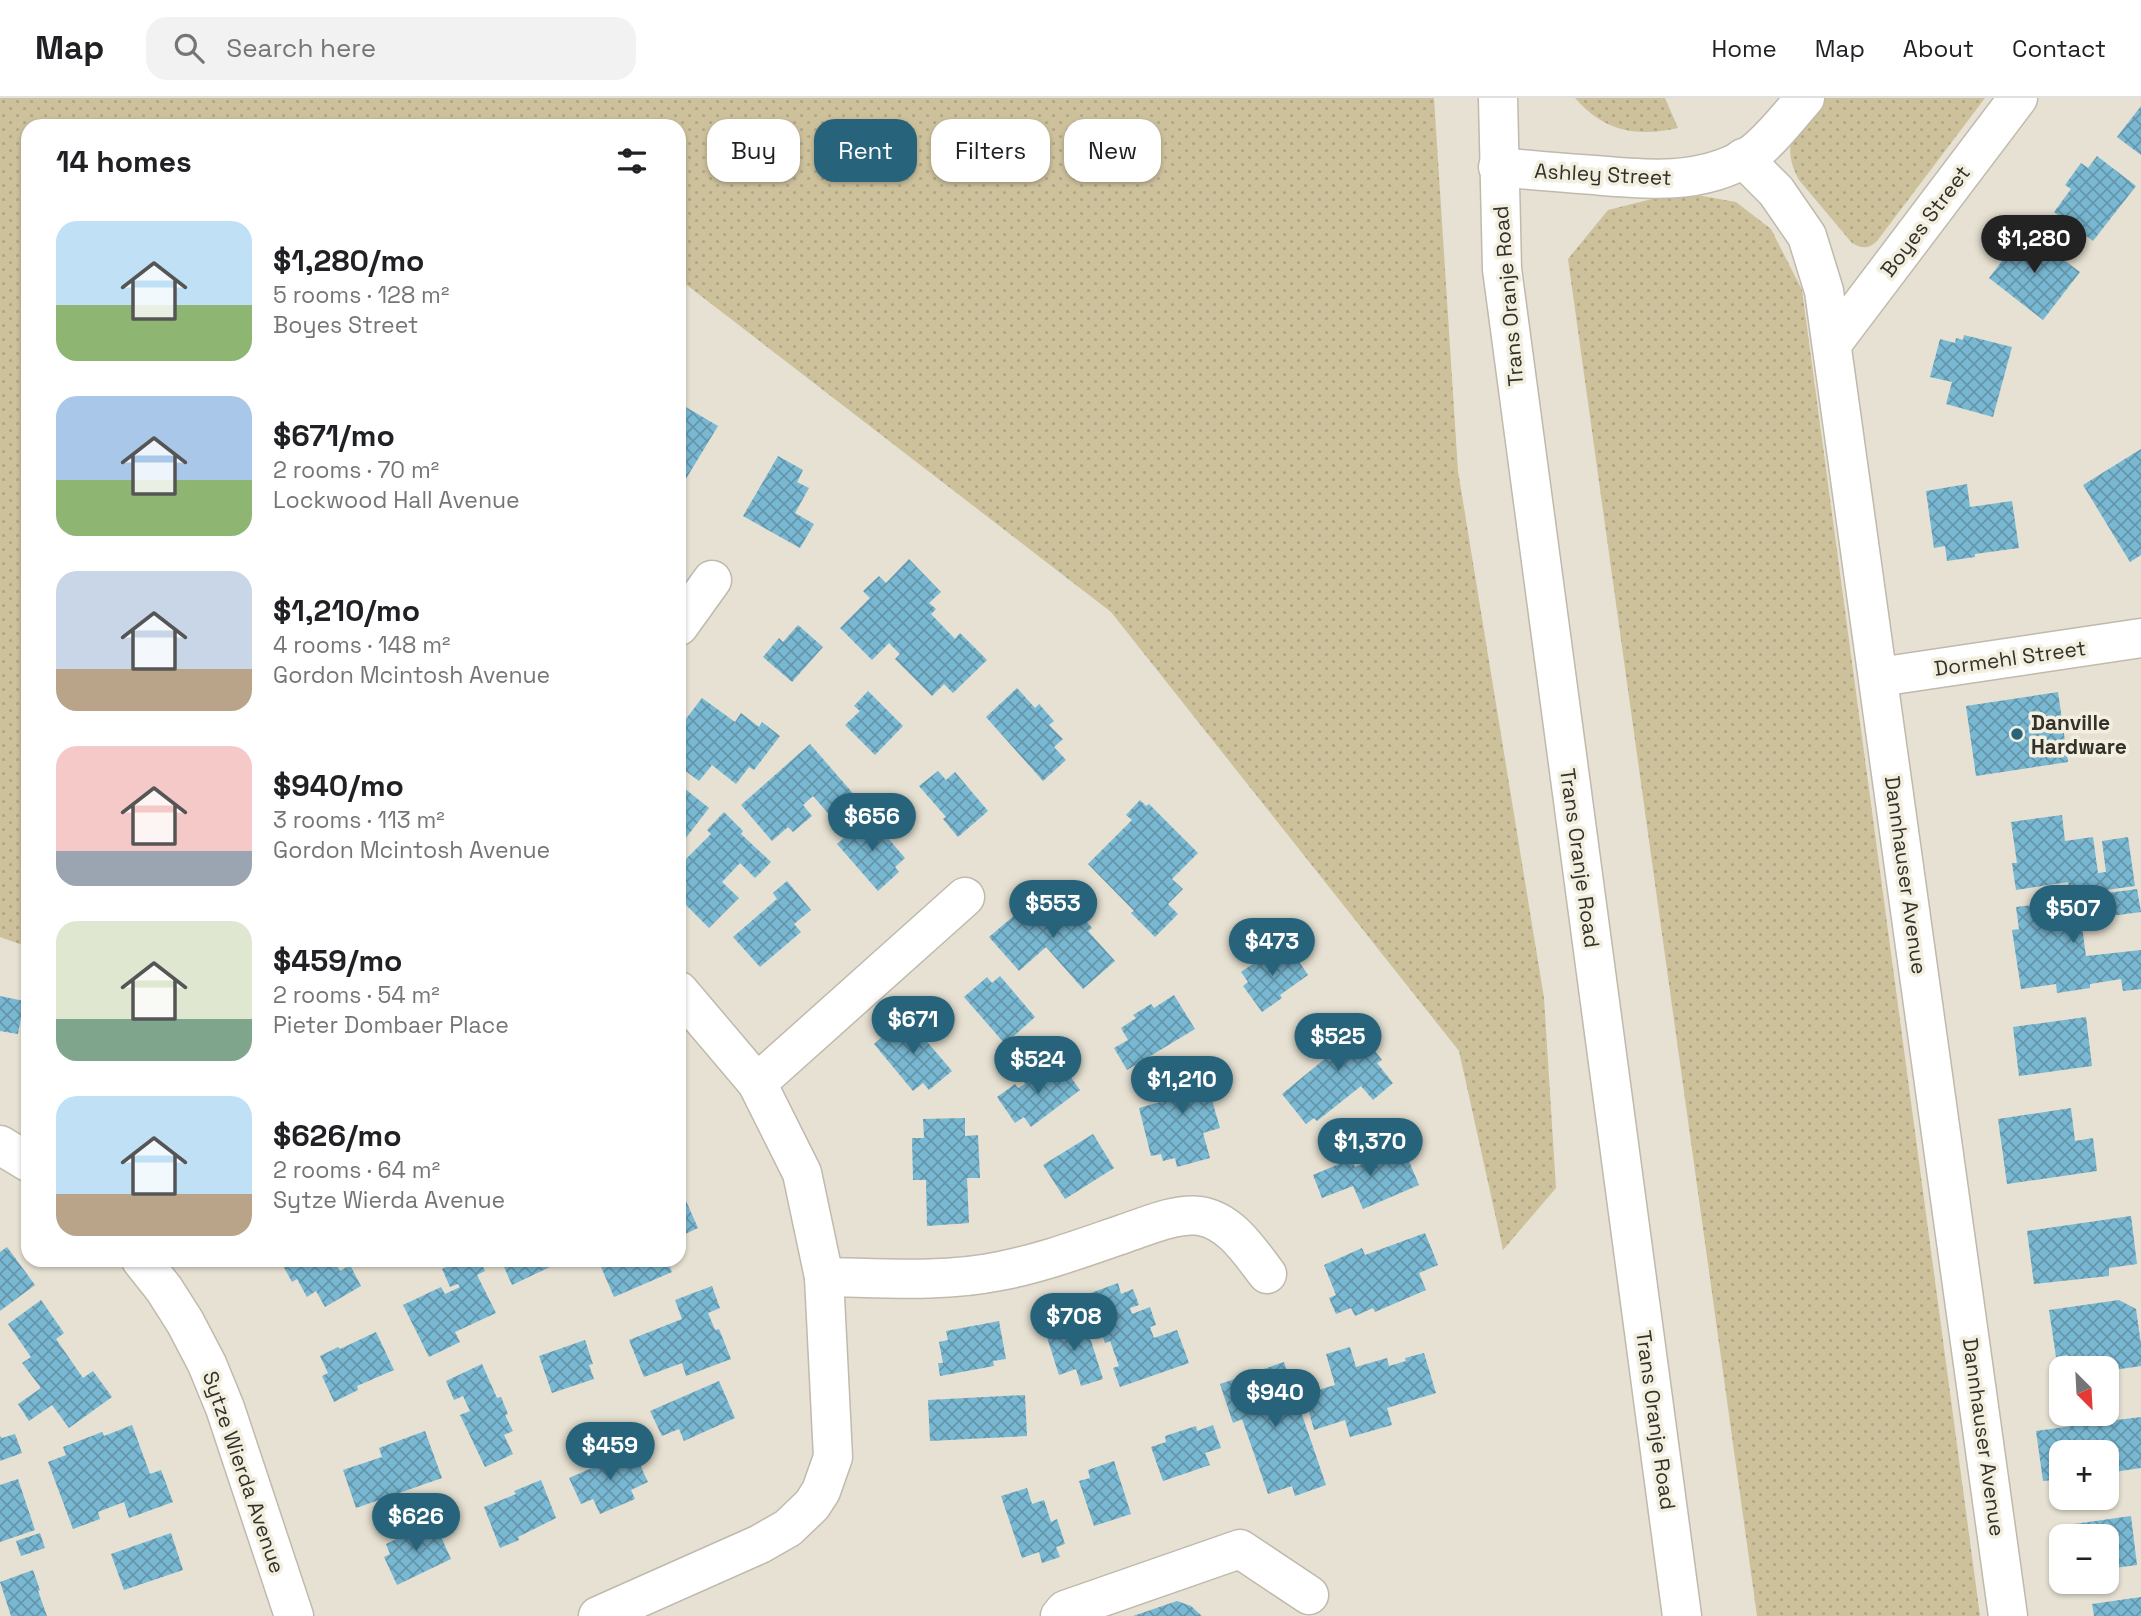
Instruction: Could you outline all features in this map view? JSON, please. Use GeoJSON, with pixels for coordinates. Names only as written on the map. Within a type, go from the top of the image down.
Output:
{"type":"FeatureCollection","features":[{"type":"Feature","properties":{"kind":"street","name":"Trans Oranje Road"},"geometry":{"type":"LineString","coordinates":[[1498,98],[1502,269],[1682,1616]]}},
{"type":"Feature","properties":{"kind":"street","name":"Ashley Street"},"geometry":{"type":"LineString","coordinates":[[1498,167],[1649,180],[1684,178],[1723,169],[1750,155],[1805,98]]}},
{"type":"Feature","properties":{"kind":"street","name":"Boyes Street"},"geometry":{"type":"LineString","coordinates":[[1832,344],[2018,98]]}},
{"type":"Feature","properties":{"kind":"street","name":"Dannhauser Avenue"},"geometry":{"type":"LineString","coordinates":[[1743,158],[1776,191],[1807,236],[1824,291],[2008,1616]]}},
{"type":"Feature","properties":{"kind":"street"},"geometry":{"type":"LineString","coordinates":[[686,616],[712,580]]}},
{"type":"Feature","properties":{"kind":"street","name":"Dormehl Street"},"geometry":{"type":"LineString","coordinates":[[1878,677],[2141,638]]}},
{"type":"Feature","properties":{"kind":"street"},"geometry":{"type":"LineString","coordinates":[[757,1083],[965,897]]}},
{"type":"Feature","properties":{"kind":"street"},"geometry":{"type":"LineString","coordinates":[[597,1616],[760,1544],[788,1528],[821,1491],[833,1457],[824,1277],[802,1172],[757,1083],[686,999]]}},
{"type":"Feature","properties":{"kind":"street"},"geometry":{"type":"LineString","coordinates":[[0,1145],[21,1158]]}},
{"type":"Feature","properties":{"kind":"street"},"geometry":{"type":"LineString","coordinates":[[824,1277],[929,1280],[999,1272],[1169,1219],[1200,1216],[1237,1235],[1267,1275]]}},
{"type":"Feature","properties":{"kind":"street","name":"Sytze Wierda Avenue"},"geometry":{"type":"LineString","coordinates":[[147,1267],[185,1322],[207,1364],[225,1408],[294,1616]]}},
{"type":"Feature","properties":{"kind":"street"},"geometry":{"type":"LineString","coordinates":[[1060,1616],[1065,1610],[1240,1549],[1309,1595]]}},
{"type":"Feature","properties":{"kind":"shaded area"},"geometry":{"type":"Polygon","coordinates":[[[0,98],[1434,98],[1458,471],[1544,998],[1556,1188],[1503,1250],[1459,1051],[1111,612],[686,284],[686,119],[21,119],[21,944],[0,937],[0,98]]]}},
{"type":"Feature","properties":{"kind":"shaded area"},"geometry":{"type":"Polygon","coordinates":[[[1575,98],[1665,98],[1678,128],[1648,132],[1622,129],[1598,118],[1575,98]]]}},
{"type":"Feature","properties":{"kind":"shaded area"},"geometry":{"type":"Polygon","coordinates":[[[1817,98],[1985,98],[1877,241],[1865,247],[1852,243],[1799,180],[1793,167],[1793,137],[1817,98]]]}},
{"type":"Feature","properties":{"kind":"shaded area"},"geometry":{"type":"Polygon","coordinates":[[[1680,192],[1736,202],[1771,229],[1802,290],[1980,1616],[1757,1616],[1568,259],[1608,210],[1680,192]]]}},
{"type":"Feature","properties":{"kind":"building"},"geometry":{"type":"Polygon","coordinates":[[[2141,106],[2141,155],[2117,137],[2141,106]]]}},
{"type":"Feature","properties":{"kind":"building"},"geometry":{"type":"Polygon","coordinates":[[[2097,156],[2136,186],[2093,241],[2054,212],[2071,189],[2065,185],[2081,163],[2088,168],[2097,156]]]}},
{"type":"Feature","properties":{"kind":"building"},"geometry":{"type":"Polygon","coordinates":[[[2025,231],[2080,272],[2043,320],[1989,278],[2025,231]]]}},
{"type":"Feature","properties":{"kind":"building"},"geometry":{"type":"Polygon","coordinates":[[[1964,335],[2012,347],[1993,417],[1946,404],[1952,382],[1930,377],[1940,339],[1955,343],[1956,338],[1963,340],[1964,335]]]}},
{"type":"Feature","properties":{"kind":"building"},"geometry":{"type":"Polygon","coordinates":[[[686,407],[718,426],[686,479],[686,407]]]}},
{"type":"Feature","properties":{"kind":"building"},"geometry":{"type":"Polygon","coordinates":[[[2141,449],[2141,555],[2130,562],[2083,485],[2141,449]]]}},
{"type":"Feature","properties":{"kind":"building"},"geometry":{"type":"Polygon","coordinates":[[[778,456],[803,470],[797,482],[809,488],[795,513],[814,524],[800,548],[743,516],[778,456]]]}},
{"type":"Feature","properties":{"kind":"building"},"geometry":{"type":"Polygon","coordinates":[[[1967,484],[1970,507],[2012,501],[2019,548],[1947,561],[1945,546],[1934,548],[1926,491],[1967,484]]]}},
{"type":"Feature","properties":{"kind":"building"},"geometry":{"type":"Polygon","coordinates":[[[909,559],[941,592],[929,603],[936,609],[931,614],[955,639],[960,633],[987,660],[953,693],[944,684],[932,696],[895,659],[900,654],[889,643],[872,660],[840,628],[870,598],[863,591],[879,576],[886,583],[909,559]]]}},
{"type":"Feature","properties":{"kind":"building"},"geometry":{"type":"Polygon","coordinates":[[[798,625],[823,647],[792,682],[763,657],[779,638],[783,642],[798,625]]]}},
{"type":"Feature","properties":{"kind":"building"},"geometry":{"type":"Polygon","coordinates":[[[1017,688],[1035,708],[1039,704],[1054,721],[1049,725],[1063,739],[1054,747],[1066,760],[1043,781],[986,717],[1017,688]]]}},
{"type":"Feature","properties":{"kind":"building"},"geometry":{"type":"Polygon","coordinates":[[[868,691],[903,726],[875,755],[845,725],[860,711],[854,706],[868,691]]]}},
{"type":"Feature","properties":{"kind":"building","name":"Danville Hardware"},"geometry":{"type":"Polygon","coordinates":[[[2058,692],[2068,762],[1976,776],[1966,706],[2058,692]]]}},
{"type":"Feature","properties":{"kind":"building"},"geometry":{"type":"Polygon","coordinates":[[[702,698],[735,722],[741,713],[759,727],[762,722],[780,736],[754,770],[749,767],[736,784],[712,765],[699,781],[686,771],[686,719],[702,698]]]}},
{"type":"Feature","properties":{"kind":"building"},"geometry":{"type":"Polygon","coordinates":[[[810,744],[857,798],[833,819],[813,796],[803,805],[812,816],[793,832],[788,827],[772,841],[741,805],[810,744]]]}},
{"type":"Feature","properties":{"kind":"building"},"geometry":{"type":"Polygon","coordinates":[[[938,771],[946,780],[955,772],[988,811],[958,837],[943,819],[946,817],[919,786],[938,771]]]}},
{"type":"Feature","properties":{"kind":"building"},"geometry":{"type":"Polygon","coordinates":[[[686,790],[709,808],[686,838],[686,790]]]}},
{"type":"Feature","properties":{"kind":"building"},"geometry":{"type":"Polygon","coordinates":[[[1140,800],[1146,806],[1149,804],[1198,853],[1172,879],[1183,889],[1168,904],[1178,914],[1155,937],[1131,913],[1134,911],[1088,864],[1132,820],[1126,815],[1140,800]]]}},
{"type":"Feature","properties":{"kind":"building"},"geometry":{"type":"Polygon","coordinates":[[[724,812],[743,831],[741,834],[771,862],[755,878],[740,863],[722,882],[739,898],[709,928],[686,905],[686,859],[711,834],[707,830],[724,812]]]}},
{"type":"Feature","properties":{"kind":"building"},"geometry":{"type":"Polygon","coordinates":[[[2062,815],[2065,841],[2093,837],[2098,873],[2106,872],[2102,841],[2128,837],[2135,886],[2070,895],[2068,882],[2016,890],[2012,863],[2017,863],[2011,822],[2062,815]]]}},
{"type":"Feature","properties":{"kind":"building"},"geometry":{"type":"Polygon","coordinates":[[[869,816],[905,858],[895,867],[899,872],[878,891],[837,844],[869,816]]]}},
{"type":"Feature","properties":{"kind":"building"},"geometry":{"type":"Polygon","coordinates":[[[787,881],[811,910],[794,924],[801,932],[760,967],[733,937],[777,899],[773,893],[787,881]]]}},
{"type":"Feature","properties":{"kind":"building"},"geometry":{"type":"Polygon","coordinates":[[[1051,889],[1076,917],[1080,914],[1092,928],[1088,931],[1115,961],[1083,989],[1046,947],[1019,971],[989,937],[1017,913],[1020,916],[1051,889]]]}},
{"type":"Feature","properties":{"kind":"building"},"geometry":{"type":"Polygon","coordinates":[[[2137,889],[2141,912],[2081,920],[2086,956],[2141,950],[2141,989],[2123,991],[2121,979],[2090,984],[2090,988],[2057,993],[2056,984],[2021,989],[2012,930],[2019,929],[2016,907],[2100,897],[2100,894],[2137,889]]]}},
{"type":"Feature","properties":{"kind":"building"},"geometry":{"type":"Polygon","coordinates":[[[1276,948],[1285,958],[1293,953],[1308,975],[1262,1012],[1243,986],[1248,982],[1241,972],[1276,948]]]}},
{"type":"Feature","properties":{"kind":"building"},"geometry":{"type":"Polygon","coordinates":[[[1000,976],[1035,1017],[1005,1044],[964,997],[987,977],[992,983],[1000,976]]]}},
{"type":"Feature","properties":{"kind":"building"},"geometry":{"type":"Polygon","coordinates":[[[1174,995],[1195,1029],[1127,1070],[1114,1048],[1128,1040],[1121,1028],[1136,1018],[1133,1015],[1151,1004],[1154,1008],[1174,995]]]}},
{"type":"Feature","properties":{"kind":"building"},"geometry":{"type":"Polygon","coordinates":[[[0,996],[21,1000],[18,1034],[0,1031],[0,996]]]}},
{"type":"Feature","properties":{"kind":"building"},"geometry":{"type":"Polygon","coordinates":[[[906,1017],[952,1071],[929,1090],[923,1083],[913,1091],[874,1044],[906,1017]]]}},
{"type":"Feature","properties":{"kind":"building"},"geometry":{"type":"Polygon","coordinates":[[[1348,1017],[1382,1060],[1377,1063],[1393,1083],[1373,1100],[1361,1086],[1317,1121],[1314,1118],[1306,1124],[1282,1094],[1327,1057],[1311,1037],[1329,1022],[1334,1029],[1348,1017]]]}},
{"type":"Feature","properties":{"kind":"building"},"geometry":{"type":"Polygon","coordinates":[[[2086,1017],[2092,1066],[2019,1076],[2013,1027],[2086,1017]]]}},
{"type":"Feature","properties":{"kind":"building"},"geometry":{"type":"Polygon","coordinates":[[[1209,1060],[1216,1084],[1208,1086],[1220,1128],[1203,1133],[1210,1158],[1177,1167],[1175,1158],[1163,1161],[1161,1154],[1151,1156],[1139,1108],[1167,1100],[1165,1095],[1158,1097],[1154,1082],[1182,1075],[1180,1067],[1209,1060]]]}},
{"type":"Feature","properties":{"kind":"building"},"geometry":{"type":"Polygon","coordinates":[[[1038,1068],[1048,1081],[1065,1069],[1080,1090],[1031,1127],[1024,1117],[1015,1123],[997,1097],[1015,1084],[1018,1088],[1025,1084],[1022,1079],[1038,1068]]]}},
{"type":"Feature","properties":{"kind":"building"},"geometry":{"type":"Polygon","coordinates":[[[2071,1108],[2075,1141],[2093,1138],[2097,1171],[2007,1184],[1998,1119],[2071,1108]]]}},
{"type":"Feature","properties":{"kind":"building"},"geometry":{"type":"Polygon","coordinates":[[[965,1118],[965,1136],[978,1135],[980,1178],[967,1178],[969,1223],[927,1226],[926,1180],[913,1180],[912,1138],[924,1138],[923,1119],[965,1118]]]}},
{"type":"Feature","properties":{"kind":"building"},"geometry":{"type":"Polygon","coordinates":[[[1093,1134],[1114,1168],[1065,1199],[1043,1165],[1093,1134]]]}},
{"type":"Feature","properties":{"kind":"building"},"geometry":{"type":"Polygon","coordinates":[[[1403,1147],[1419,1185],[1363,1209],[1353,1186],[1322,1198],[1313,1175],[1351,1159],[1355,1167],[1403,1147]]]}},
{"type":"Feature","properties":{"kind":"building"},"geometry":{"type":"Polygon","coordinates":[[[686,1201],[698,1228],[686,1234],[686,1201]]]}},
{"type":"Feature","properties":{"kind":"building"},"geometry":{"type":"Polygon","coordinates":[[[2131,1216],[2137,1264],[2109,1268],[2109,1276],[2034,1284],[2027,1231],[2131,1216]]]}},
{"type":"Feature","properties":{"kind":"building"},"geometry":{"type":"Polygon","coordinates":[[[1425,1233],[1438,1265],[1419,1273],[1426,1290],[1375,1312],[1373,1308],[1355,1316],[1351,1308],[1336,1314],[1329,1298],[1336,1295],[1324,1265],[1362,1248],[1365,1255],[1425,1233]]]}},
{"type":"Feature","properties":{"kind":"building"},"geometry":{"type":"Polygon","coordinates":[[[7,1247],[35,1285],[0,1311],[0,1252],[7,1247]]]}},
{"type":"Feature","properties":{"kind":"building"},"geometry":{"type":"Polygon","coordinates":[[[284,1267],[338,1267],[340,1271],[351,1267],[361,1286],[325,1307],[316,1291],[307,1297],[297,1279],[292,1282],[284,1267]]]}},
{"type":"Feature","properties":{"kind":"building"},"geometry":{"type":"Polygon","coordinates":[[[483,1267],[485,1271],[477,1275],[496,1313],[455,1332],[460,1342],[429,1357],[403,1305],[441,1287],[445,1294],[460,1287],[458,1284],[450,1287],[442,1269],[483,1267]]]}},
{"type":"Feature","properties":{"kind":"building"},"geometry":{"type":"Polygon","coordinates":[[[504,1267],[550,1267],[512,1285],[504,1267]]]}},
{"type":"Feature","properties":{"kind":"building"},"geometry":{"type":"Polygon","coordinates":[[[601,1267],[670,1267],[672,1272],[614,1297],[601,1267]]]}},
{"type":"Feature","properties":{"kind":"building"},"geometry":{"type":"Polygon","coordinates":[[[1118,1283],[1121,1294],[1133,1289],[1139,1305],[1130,1308],[1132,1314],[1150,1307],[1156,1325],[1150,1327],[1154,1338],[1177,1330],[1189,1363],[1120,1387],[1113,1368],[1119,1366],[1110,1341],[1105,1343],[1088,1294],[1118,1283]]]}},
{"type":"Feature","properties":{"kind":"building"},"geometry":{"type":"Polygon","coordinates":[[[712,1286],[720,1308],[708,1313],[715,1330],[719,1329],[731,1359],[686,1376],[682,1363],[644,1377],[629,1340],[682,1319],[675,1300],[712,1286]]]}},
{"type":"Feature","properties":{"kind":"building"},"geometry":{"type":"Polygon","coordinates":[[[41,1300],[64,1333],[56,1339],[83,1378],[93,1371],[112,1397],[69,1428],[52,1405],[29,1421],[18,1404],[41,1388],[22,1363],[31,1357],[8,1324],[41,1300]]]}},
{"type":"Feature","properties":{"kind":"building"},"geometry":{"type":"Polygon","coordinates":[[[2119,1300],[2136,1309],[2141,1366],[2119,1369],[2119,1356],[2056,1356],[2049,1310],[2119,1300]]]}},
{"type":"Feature","properties":{"kind":"building"},"geometry":{"type":"Polygon","coordinates":[[[999,1321],[1006,1359],[993,1361],[994,1366],[940,1376],[938,1363],[943,1363],[939,1342],[948,1340],[946,1331],[999,1321]]]}},
{"type":"Feature","properties":{"kind":"building"},"geometry":{"type":"Polygon","coordinates":[[[1073,1322],[1076,1332],[1087,1328],[1103,1379],[1081,1386],[1076,1369],[1059,1375],[1045,1331],[1073,1322]]]}},
{"type":"Feature","properties":{"kind":"building"},"geometry":{"type":"Polygon","coordinates":[[[376,1332],[394,1370],[357,1386],[358,1390],[334,1402],[322,1376],[328,1373],[320,1356],[376,1332]]]}},
{"type":"Feature","properties":{"kind":"building"},"geometry":{"type":"Polygon","coordinates":[[[585,1340],[593,1364],[589,1365],[594,1379],[552,1393],[539,1356],[585,1340]]]}},
{"type":"Feature","properties":{"kind":"building"},"geometry":{"type":"Polygon","coordinates":[[[1350,1347],[1356,1367],[1387,1358],[1389,1366],[1424,1353],[1436,1393],[1387,1408],[1392,1425],[1350,1437],[1345,1420],[1314,1430],[1304,1394],[1335,1385],[1326,1354],[1350,1347]]]}},
{"type":"Feature","properties":{"kind":"building"},"geometry":{"type":"Polygon","coordinates":[[[1284,1362],[1326,1485],[1295,1496],[1292,1486],[1268,1494],[1242,1419],[1233,1423],[1220,1384],[1284,1362]]]}},
{"type":"Feature","properties":{"kind":"building"},"geometry":{"type":"Polygon","coordinates":[[[482,1364],[497,1398],[501,1397],[508,1414],[505,1415],[513,1431],[504,1435],[513,1454],[485,1467],[460,1415],[470,1411],[463,1396],[454,1400],[446,1381],[482,1364]]]}},
{"type":"Feature","properties":{"kind":"building"},"geometry":{"type":"Polygon","coordinates":[[[719,1381],[735,1418],[684,1441],[679,1429],[662,1436],[650,1411],[719,1381]]]}},
{"type":"Feature","properties":{"kind":"building"},"geometry":{"type":"Polygon","coordinates":[[[1025,1395],[1027,1436],[930,1441],[928,1400],[1025,1395]]]}},
{"type":"Feature","properties":{"kind":"building"},"geometry":{"type":"Polygon","coordinates":[[[2141,1417],[2141,1468],[2119,1471],[2119,1440],[2049,1440],[2049,1480],[2043,1481],[2036,1431],[2072,1426],[2119,1426],[2119,1420],[2141,1417]]]}},
{"type":"Feature","properties":{"kind":"building"},"geometry":{"type":"Polygon","coordinates":[[[132,1425],[150,1474],[161,1470],[173,1502],[129,1518],[124,1502],[98,1512],[100,1519],[73,1529],[48,1462],[66,1455],[63,1447],[102,1432],[104,1436],[132,1425]]]}},
{"type":"Feature","properties":{"kind":"building"},"geometry":{"type":"Polygon","coordinates":[[[1213,1425],[1221,1448],[1205,1453],[1210,1465],[1163,1481],[1151,1447],[1166,1442],[1165,1436],[1196,1426],[1197,1431],[1213,1425]]]}},
{"type":"Feature","properties":{"kind":"building"},"geometry":{"type":"Polygon","coordinates":[[[425,1431],[442,1478],[356,1508],[343,1470],[382,1457],[379,1448],[425,1431]]]}},
{"type":"Feature","properties":{"kind":"building"},"geometry":{"type":"Polygon","coordinates":[[[15,1434],[22,1453],[0,1461],[0,1436],[2,1438],[15,1434]]]}},
{"type":"Feature","properties":{"kind":"building"},"geometry":{"type":"Polygon","coordinates":[[[633,1450],[648,1482],[631,1490],[635,1499],[600,1514],[593,1499],[581,1504],[569,1478],[633,1450]]]}},
{"type":"Feature","properties":{"kind":"building"},"geometry":{"type":"Polygon","coordinates":[[[1114,1461],[1131,1514],[1094,1526],[1079,1481],[1090,1478],[1088,1470],[1114,1461]]]}},
{"type":"Feature","properties":{"kind":"building"},"geometry":{"type":"Polygon","coordinates":[[[18,1479],[35,1530],[0,1542],[0,1485],[18,1479]]]}},
{"type":"Feature","properties":{"kind":"building"},"geometry":{"type":"Polygon","coordinates":[[[541,1480],[556,1518],[500,1548],[484,1507],[541,1480]]]}},
{"type":"Feature","properties":{"kind":"building"},"geometry":{"type":"Polygon","coordinates":[[[1027,1488],[1032,1504],[1044,1500],[1051,1522],[1057,1519],[1065,1544],[1056,1547],[1060,1557],[1042,1563],[1039,1552],[1022,1558],[1001,1496],[1027,1488]]]}},
{"type":"Feature","properties":{"kind":"building"},"geometry":{"type":"Polygon","coordinates":[[[2131,1516],[2137,1565],[2119,1567],[2119,1524],[2074,1524],[2131,1516]]]}},
{"type":"Feature","properties":{"kind":"building"},"geometry":{"type":"Polygon","coordinates":[[[434,1521],[451,1559],[397,1585],[384,1557],[390,1554],[386,1544],[434,1521]]]}},
{"type":"Feature","properties":{"kind":"building"},"geometry":{"type":"Polygon","coordinates":[[[40,1533],[45,1548],[21,1556],[16,1541],[40,1533]]]}},
{"type":"Feature","properties":{"kind":"building"},"geometry":{"type":"Polygon","coordinates":[[[171,1533],[183,1570],[124,1590],[111,1554],[171,1533]]]}},
{"type":"Feature","properties":{"kind":"building"},"geometry":{"type":"Polygon","coordinates":[[[33,1570],[47,1616],[11,1616],[0,1582],[33,1570]]]}},
{"type":"Feature","properties":{"kind":"building"},"geometry":{"type":"Polygon","coordinates":[[[2141,1597],[2141,1616],[2094,1616],[2092,1604],[2141,1597]]]}},
{"type":"Feature","properties":{"kind":"building"},"geometry":{"type":"Polygon","coordinates":[[[1177,1601],[1191,1606],[1202,1616],[1133,1616],[1177,1601]]]}},
{"type":"Feature","properties":{"kind":"place","name":"Danville Hardware"},"geometry":{"type":"Point","coordinates":[2017,734]}}]}
